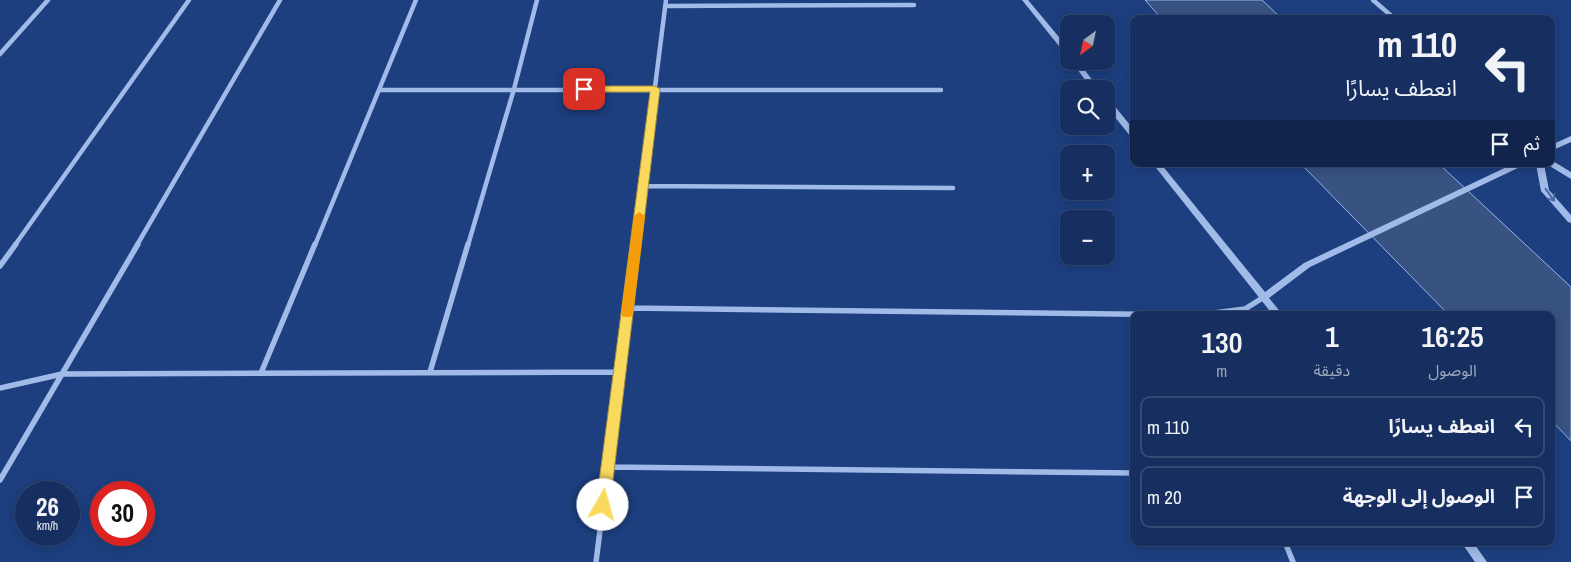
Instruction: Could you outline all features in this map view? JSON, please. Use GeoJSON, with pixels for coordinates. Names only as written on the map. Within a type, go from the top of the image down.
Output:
{"type":"FeatureCollection","features":[{"type":"Feature","properties":{"kind":"street"},"geometry":{"type":"LineString","coordinates":[[0,54],[48,0]]}},
{"type":"Feature","properties":{"kind":"street"},"geometry":{"type":"LineString","coordinates":[[0,266],[188,0]]}},
{"type":"Feature","properties":{"kind":"street"},"geometry":{"type":"LineString","coordinates":[[0,480],[280,0]]}},
{"type":"Feature","properties":{"kind":"street"},"geometry":{"type":"LineString","coordinates":[[261,373],[416,0]]}},
{"type":"Feature","properties":{"kind":"street"},"geometry":{"type":"LineString","coordinates":[[430,372],[514,90],[537,0]]}},
{"type":"Feature","properties":{"kind":"street"},"geometry":{"type":"LineString","coordinates":[[1025,0],[1060,43]]}},
{"type":"Feature","properties":{"kind":"street"},"geometry":{"type":"LineString","coordinates":[[1373,0],[1390,15]]}},
{"type":"Feature","properties":{"kind":"street"},"geometry":{"type":"LineString","coordinates":[[596,562],[666,3],[914,5]]}},
{"type":"Feature","properties":{"kind":"street"},"geometry":{"type":"LineString","coordinates":[[1081,70],[1089,80]]}},
{"type":"Feature","properties":{"kind":"street"},"geometry":{"type":"LineString","coordinates":[[380,90],[941,90]]}},
{"type":"Feature","properties":{"kind":"street"},"geometry":{"type":"LineString","coordinates":[[1115,112],[1130,130]]}},
{"type":"Feature","properties":{"kind":"street"},"geometry":{"type":"LineString","coordinates":[[1555,146],[1571,138]]}},
{"type":"Feature","properties":{"kind":"street"},"geometry":{"type":"LineString","coordinates":[[1555,166],[1571,176]]}},
{"type":"Feature","properties":{"kind":"street"},"geometry":{"type":"LineString","coordinates":[[1159,167],[1275,311]]}},
{"type":"Feature","properties":{"kind":"street"},"geometry":{"type":"LineString","coordinates":[[1229,311],[1245,309],[1308,265],[1332,252],[1513,167]]}},
{"type":"Feature","properties":{"kind":"street"},"geometry":{"type":"LineString","coordinates":[[1541,167],[1545,191],[1571,220]]}},
{"type":"Feature","properties":{"kind":"street"},"geometry":{"type":"LineString","coordinates":[[643,186],[953,188]]}},
{"type":"Feature","properties":{"kind":"street"},"geometry":{"type":"LineString","coordinates":[[628,308],[1130,314]]}},
{"type":"Feature","properties":{"kind":"street"},"geometry":{"type":"LineString","coordinates":[[0,388],[62,374],[620,372]]}},
{"type":"Feature","properties":{"kind":"street"},"geometry":{"type":"LineString","coordinates":[[608,467],[1130,473]]}},
{"type":"Feature","properties":{"kind":"street"},"geometry":{"type":"LineString","coordinates":[[1287,546],[1293,562]]}},
{"type":"Feature","properties":{"kind":"street"},"geometry":{"type":"LineString","coordinates":[[1469,546],[1482,562]]}},
{"type":"Feature","properties":{"kind":"water"},"geometry":{"type":"Polygon","coordinates":[[[1145,0],[1262,0],[1278,15],[1158,15],[1145,0]]]}},
{"type":"Feature","properties":{"kind":"water"},"geometry":{"type":"Polygon","coordinates":[[[1304,167],[1442,167],[1571,287],[1571,441],[1555,424],[1555,311],[1445,311],[1304,167]]]}},
{"type":"Feature","properties":{"kind":"slow traffic"},"geometry":{"type":"LineString","coordinates":[[627,314],[639,216]]}},
{"type":"Feature","properties":{"kind":"route"},"geometry":{"type":"LineString","coordinates":[[584,89],[655,89],[603,505]]}}]}
